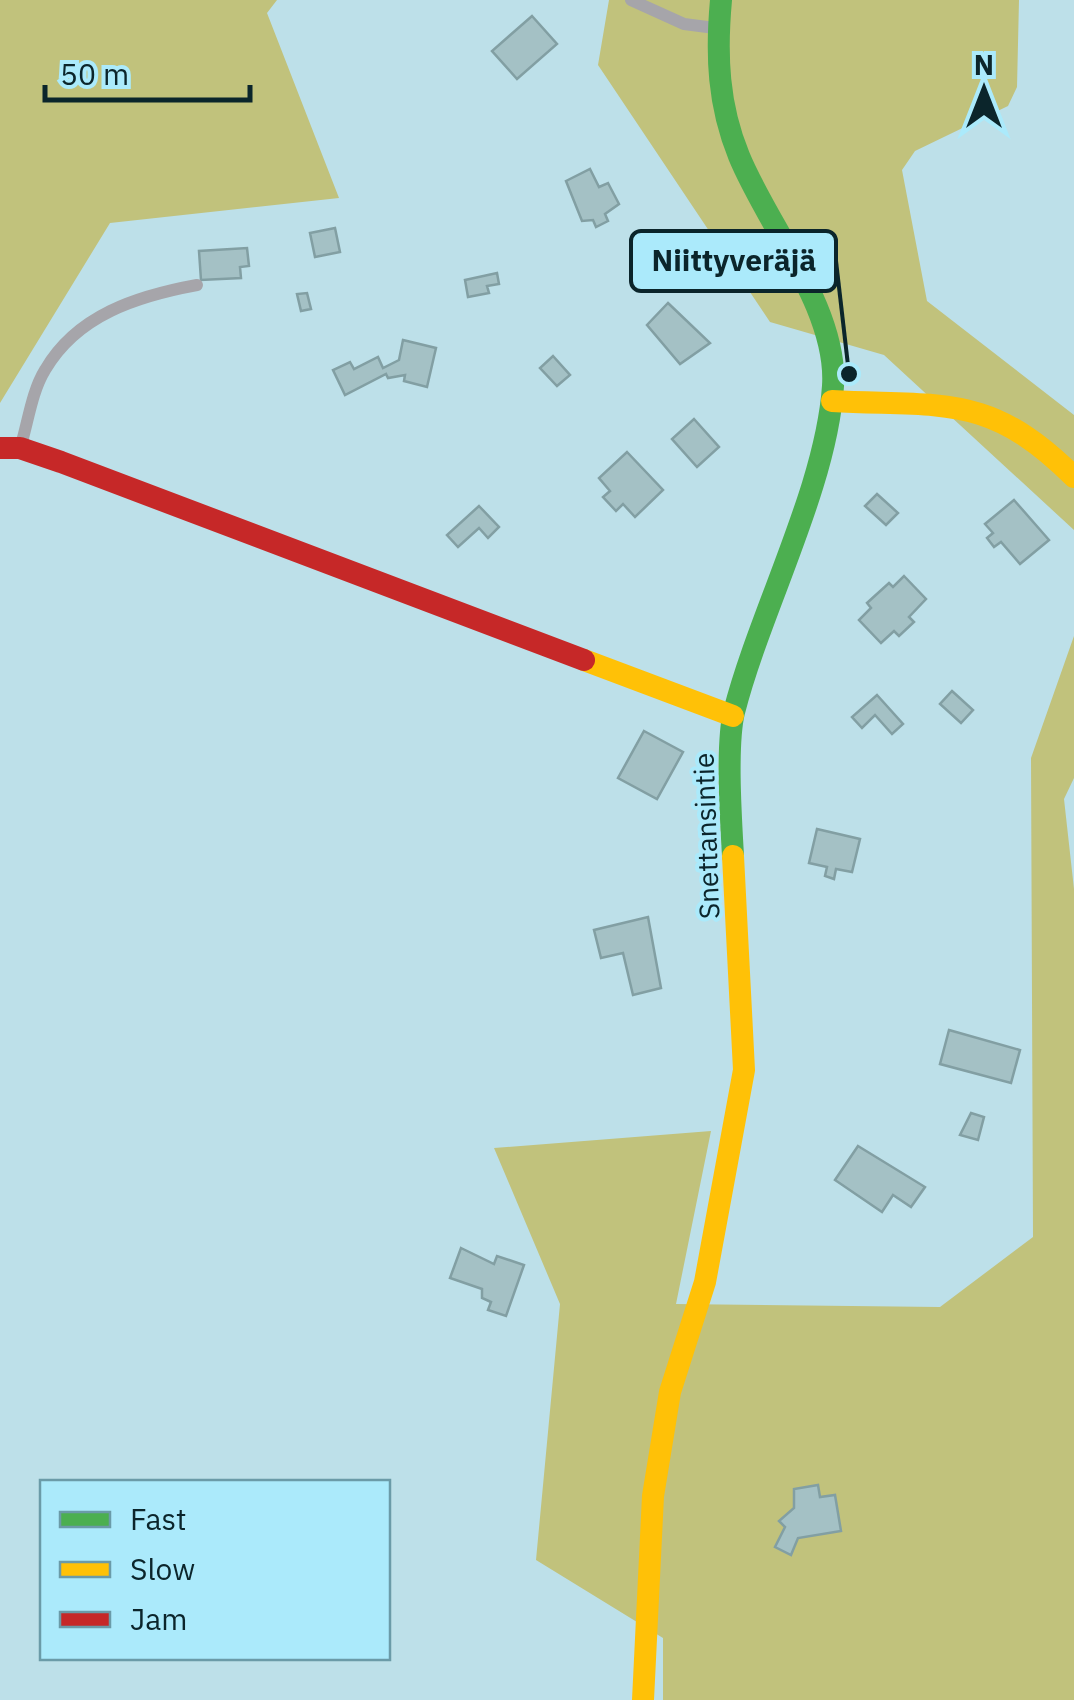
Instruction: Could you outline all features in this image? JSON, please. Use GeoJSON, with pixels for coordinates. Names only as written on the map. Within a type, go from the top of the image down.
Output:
{"type":"FeatureCollection","features":[{"type":"Feature","properties":{"kind":"street","name":"Snettansintie"},"geometry":{"type":"LineString","coordinates":[[644,1700],[653,1496],[670,1392],[705,1282],[744,1070],[732,841],[733,716],[819,457],[832,401],[828,346],[811,298],[739,157],[723,109],[716,52],[721,0]]}},
{"type":"Feature","properties":{"kind":"street"},"geometry":{"type":"LineString","coordinates":[[832,401],[958,410],[996,417],[1040,443],[1074,476]]}},
{"type":"Feature","properties":{"kind":"street"},"geometry":{"type":"LineString","coordinates":[[10,448],[733,716]]}},
{"type":"Feature","properties":{"kind":"lane"},"geometry":{"type":"LineString","coordinates":[[631,0],[684,24],[718,29]]}},
{"type":"Feature","properties":{"kind":"lane"},"geometry":{"type":"LineString","coordinates":[[10,448],[43,372],[73,334],[116,307],[197,285]]}},
{"type":"Feature","properties":{"kind":"green space"},"geometry":{"type":"Polygon","coordinates":[[[0,0],[277,0],[267,13],[339,198],[110,223],[0,403],[0,0]]]}},
{"type":"Feature","properties":{"kind":"green space"},"geometry":{"type":"Polygon","coordinates":[[[609,0],[1019,0],[1017,87],[1008,106],[915,151],[902,170],[927,301],[1074,415],[1074,530],[884,355],[770,322],[598,65],[609,0]]]}},
{"type":"Feature","properties":{"kind":"green space"},"geometry":{"type":"Polygon","coordinates":[[[1074,636],[1074,778],[1064,799],[1074,889],[1074,1700],[663,1700],[663,1638],[536,1560],[560,1304],[494,1148],[711,1131],[676,1304],[940,1307],[1033,1237],[1031,758],[1074,636]]]}},
{"type":"Feature","properties":{"kind":"building"},"geometry":{"type":"Polygon","coordinates":[[[532,16],[557,44],[517,79],[492,51],[532,16]]]}},
{"type":"Feature","properties":{"kind":"building"},"geometry":{"type":"Polygon","coordinates":[[[590,169],[599,187],[608,183],[619,204],[605,214],[608,221],[596,227],[593,220],[582,221],[566,181],[590,169]]]}},
{"type":"Feature","properties":{"kind":"building"},"geometry":{"type":"Polygon","coordinates":[[[335,228],[340,252],[315,257],[310,233],[335,228]]]}},
{"type":"Feature","properties":{"kind":"building"},"geometry":{"type":"Polygon","coordinates":[[[247,248],[249,266],[240,267],[241,278],[201,280],[199,251],[247,248]]]}},
{"type":"Feature","properties":{"kind":"building"},"geometry":{"type":"Polygon","coordinates":[[[497,273],[499,284],[487,286],[489,293],[468,297],[465,280],[497,273]]]}},
{"type":"Feature","properties":{"kind":"building"},"geometry":{"type":"Polygon","coordinates":[[[307,293],[311,309],[301,311],[297,294],[307,293]]]}},
{"type":"Feature","properties":{"kind":"building"},"geometry":{"type":"Polygon","coordinates":[[[668,303],[710,343],[680,364],[647,325],[668,303]]]}},
{"type":"Feature","properties":{"kind":"building"},"geometry":{"type":"Polygon","coordinates":[[[403,340],[436,348],[427,387],[404,381],[405,375],[388,378],[386,374],[345,395],[333,370],[350,362],[354,369],[378,357],[383,368],[399,360],[403,340]]]}},
{"type":"Feature","properties":{"kind":"building"},"geometry":{"type":"Polygon","coordinates":[[[553,356],[570,375],[557,386],[540,368],[553,356]]]}},
{"type":"Feature","properties":{"kind":"building"},"geometry":{"type":"Polygon","coordinates":[[[694,419],[719,447],[697,467],[672,439],[694,419]]]}},
{"type":"Feature","properties":{"kind":"building"},"geometry":{"type":"Polygon","coordinates":[[[627,452],[663,490],[635,517],[623,504],[616,511],[603,497],[610,491],[599,478],[627,452]]]}},
{"type":"Feature","properties":{"kind":"building"},"geometry":{"type":"Polygon","coordinates":[[[877,494],[898,513],[886,525],[865,506],[877,494]]]}},
{"type":"Feature","properties":{"kind":"building"},"geometry":{"type":"Polygon","coordinates":[[[1014,500],[1049,540],[1020,564],[1001,542],[994,547],[987,538],[993,533],[985,524],[1014,500]]]}},
{"type":"Feature","properties":{"kind":"building"},"geometry":{"type":"Polygon","coordinates":[[[479,506],[499,527],[488,538],[479,528],[458,547],[447,535],[479,506]]]}},
{"type":"Feature","properties":{"kind":"building"},"geometry":{"type":"Polygon","coordinates":[[[904,576],[926,599],[909,617],[914,622],[899,636],[894,631],[881,643],[859,620],[871,608],[867,603],[889,583],[893,587],[904,576]]]}},
{"type":"Feature","properties":{"kind":"building"},"geometry":{"type":"Polygon","coordinates":[[[952,691],[973,710],[961,723],[940,704],[952,691]]]}},
{"type":"Feature","properties":{"kind":"building"},"geometry":{"type":"Polygon","coordinates":[[[877,695],[903,724],[892,734],[875,715],[862,728],[852,717],[877,695]]]}},
{"type":"Feature","properties":{"kind":"building"},"geometry":{"type":"Polygon","coordinates":[[[644,731],[683,752],[657,799],[618,778],[644,731]]]}},
{"type":"Feature","properties":{"kind":"building"},"geometry":{"type":"Polygon","coordinates":[[[817,829],[860,839],[852,872],[836,869],[834,879],[825,876],[827,867],[809,863],[817,829]]]}},
{"type":"Feature","properties":{"kind":"building"},"geometry":{"type":"Polygon","coordinates":[[[648,917],[661,988],[633,995],[623,953],[601,958],[594,930],[648,917]]]}},
{"type":"Feature","properties":{"kind":"building"},"geometry":{"type":"Polygon","coordinates":[[[949,1030],[1020,1050],[1011,1083],[940,1064],[949,1030]]]}},
{"type":"Feature","properties":{"kind":"building"},"geometry":{"type":"Polygon","coordinates":[[[971,1113],[984,1117],[978,1140],[960,1135],[971,1113]]]}},
{"type":"Feature","properties":{"kind":"building"},"geometry":{"type":"Polygon","coordinates":[[[858,1146],[925,1187],[911,1207],[893,1195],[882,1212],[835,1180],[858,1146]]]}},
{"type":"Feature","properties":{"kind":"building"},"geometry":{"type":"Polygon","coordinates":[[[461,1248],[494,1264],[497,1256],[524,1265],[506,1316],[488,1310],[491,1302],[482,1298],[482,1289],[450,1278],[461,1248]]]}},
{"type":"Feature","properties":{"kind":"building"},"geometry":{"type":"Polygon","coordinates":[[[818,1485],[820,1497],[835,1495],[841,1531],[798,1538],[791,1555],[775,1547],[785,1527],[779,1521],[794,1508],[794,1489],[818,1485]]]}},
{"type":"Feature","properties":{"kind":"traffic: fast"},"geometry":{"type":"LineString","coordinates":[[721,0],[720,80],[732,137],[751,183],[813,298],[832,357],[833,386],[818,466],[734,712],[730,763],[733,856]]}},
{"type":"Feature","properties":{"kind":"traffic: slow"},"geometry":{"type":"LineString","coordinates":[[832,401],[934,405],[989,417],[1016,430],[1074,477]]}},
{"type":"Feature","properties":{"kind":"traffic: slow"},"geometry":{"type":"LineString","coordinates":[[584,660],[733,716]]}},
{"type":"Feature","properties":{"kind":"traffic: slow"},"geometry":{"type":"LineString","coordinates":[[643,1700],[653,1496],[670,1392],[705,1282],[744,1070],[733,856]]}},
{"type":"Feature","properties":{"kind":"traffic: jam"},"geometry":{"type":"LineString","coordinates":[[0,448],[20,448],[61,462],[584,660]]}},
{"type":"Feature","properties":{"kind":"place","name":"Niittyveräjä"},"geometry":{"type":"Point","coordinates":[849,374]}}]}
